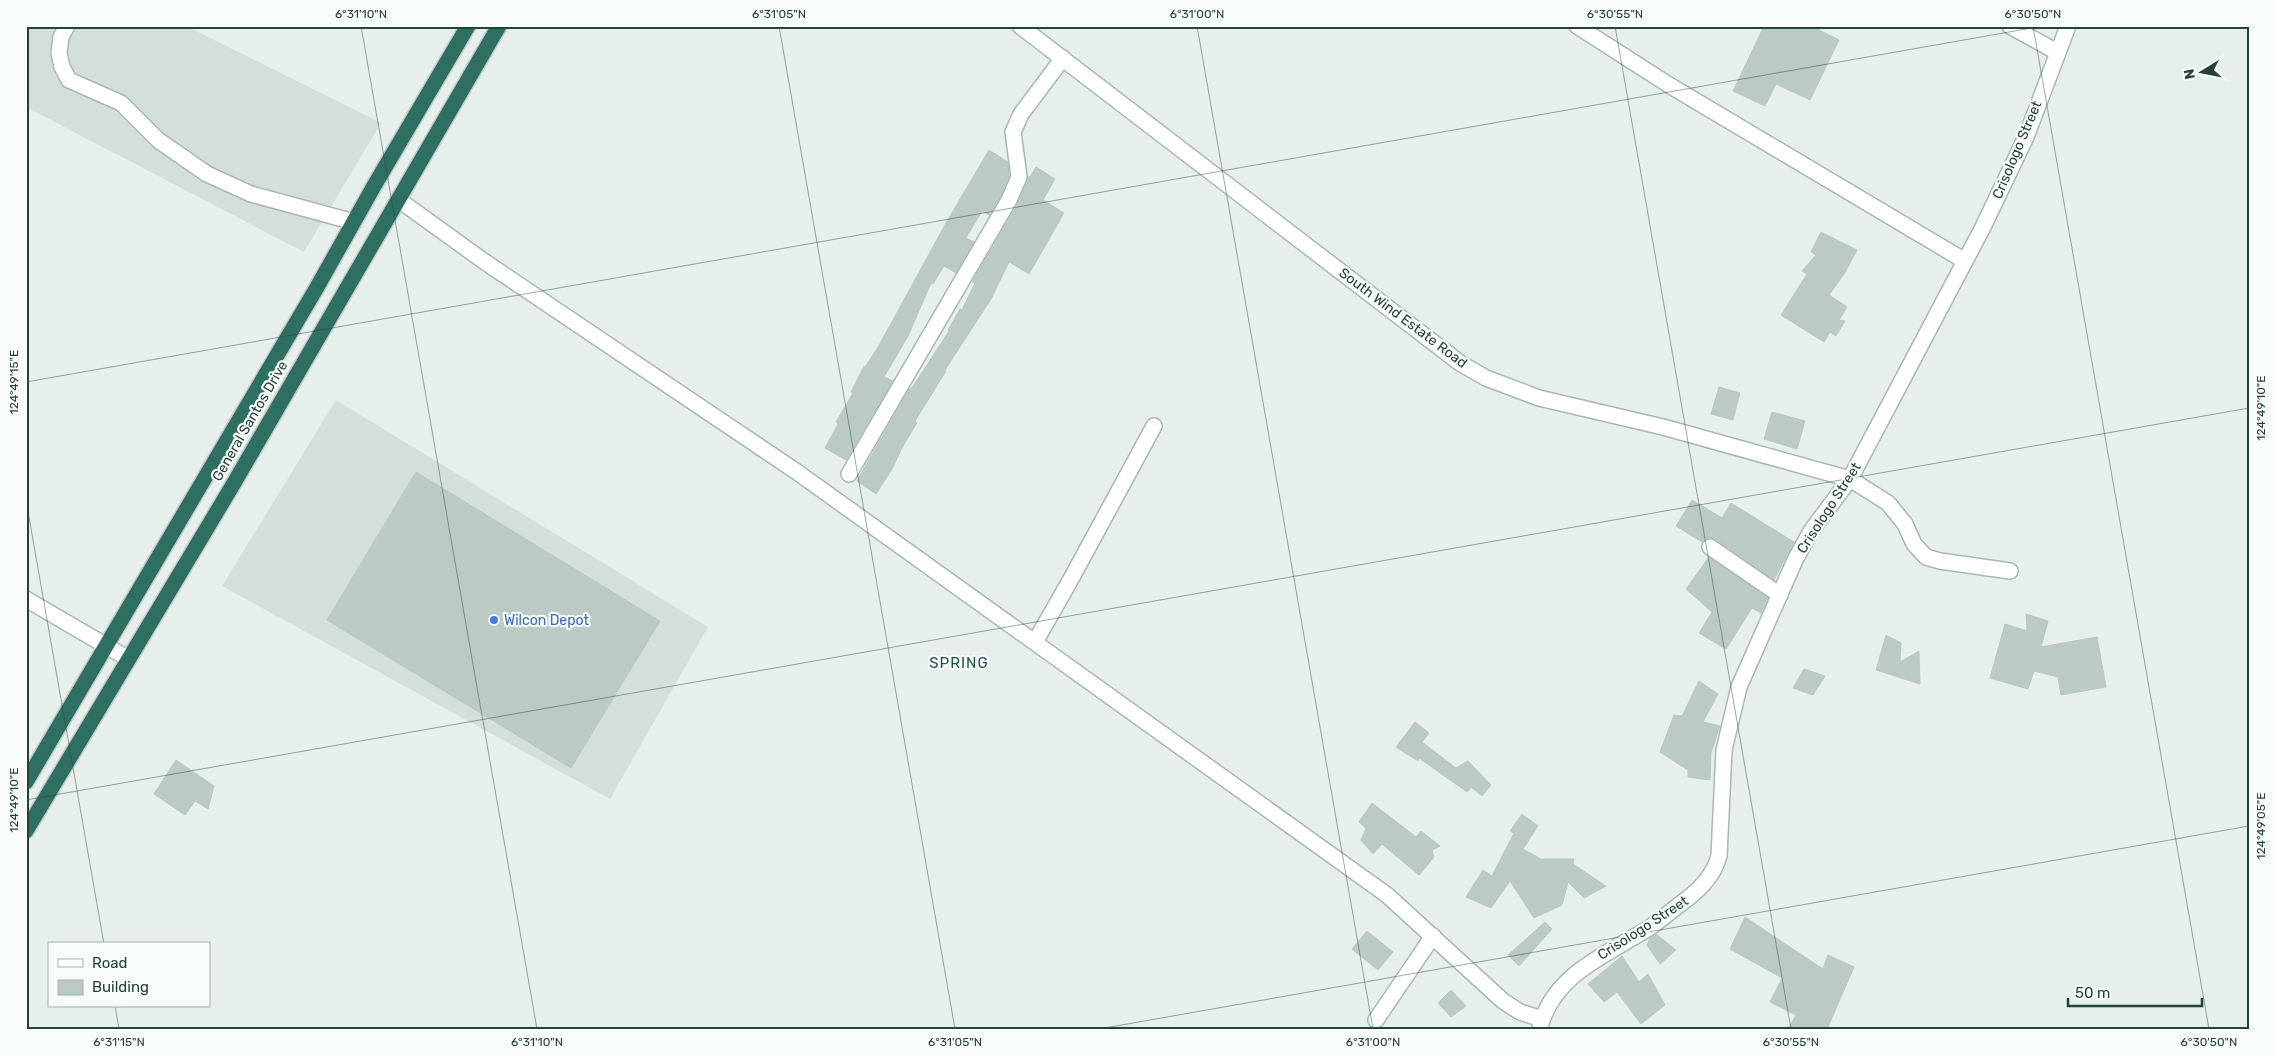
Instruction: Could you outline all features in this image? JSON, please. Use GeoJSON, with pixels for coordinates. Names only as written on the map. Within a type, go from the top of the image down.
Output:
{"type":"FeatureCollection","features":[{"type":"Feature","properties":{"kind":"highway","name":"General Santos Drive"},"geometry":{"type":"LineString","coordinates":[[26,782],[468,26]]}},
{"type":"Feature","properties":{"kind":"highway","name":"General Santos Drive"},"geometry":{"type":"LineString","coordinates":[[28,823],[234,483],[499,26]]}},
{"type":"Feature","properties":{"kind":"street"},"geometry":{"type":"LineString","coordinates":[[67,26],[62,37],[59,53],[62,67],[69,80],[121,103],[158,140],[207,174],[251,194],[354,222]]}},
{"type":"Feature","properties":{"kind":"street","name":"South Wind Estate Road"},"geometry":{"type":"LineString","coordinates":[[1020,26],[1452,357],[1486,378],[1539,398],[1663,427],[1850,479],[1888,503],[1904,524],[1914,544],[1926,557],[2010,572]]}},
{"type":"Feature","properties":{"kind":"street"},"geometry":{"type":"LineString","coordinates":[[1577,26],[1669,85],[1965,261]]}},
{"type":"Feature","properties":{"kind":"street"},"geometry":{"type":"LineString","coordinates":[[2010,26],[2057,52]]}},
{"type":"Feature","properties":{"kind":"street","name":"Crisologo Street"},"geometry":{"type":"LineString","coordinates":[[1541,1024],[1551,1000],[1571,977],[1584,966],[1650,927],[1691,896],[1705,883],[1716,868],[1719,856],[1724,750],[1739,687],[1794,560],[1811,531],[1850,479],[1965,261],[2026,138],[2068,26]]}},
{"type":"Feature","properties":{"kind":"street"},"geometry":{"type":"LineString","coordinates":[[849,474],[1009,200],[1018,177],[1013,132],[1021,114],[1063,58]]}},
{"type":"Feature","properties":{"kind":"street"},"geometry":{"type":"LineString","coordinates":[[399,200],[485,262],[797,472],[1387,895],[1503,1001],[1541,1024]]}},
{"type":"Feature","properties":{"kind":"street"},"geometry":{"type":"LineString","coordinates":[[1035,642],[1154,426]]}},
{"type":"Feature","properties":{"kind":"street"},"geometry":{"type":"LineString","coordinates":[[1710,547],[1780,595]]}},
{"type":"Feature","properties":{"kind":"street"},"geometry":{"type":"LineString","coordinates":[[26,599],[127,658]]}},
{"type":"Feature","properties":{"kind":"street"},"geometry":{"type":"LineString","coordinates":[[1376,1020],[1433,936]]}},
{"type":"Feature","properties":{"kind":"shaded area"},"geometry":{"type":"Polygon","coordinates":[[[26,26],[186,26],[381,123],[304,252],[26,107],[26,26]]]}},
{"type":"Feature","properties":{"kind":"shaded area"},"geometry":{"type":"Polygon","coordinates":[[[336,400],[708,627],[610,799],[222,586],[336,400]]]}},
{"type":"Feature","properties":{"kind":"building"},"geometry":{"type":"Polygon","coordinates":[[[1764,26],[1811,26],[1839,40],[1810,100],[1776,84],[1765,106],[1733,91],[1764,26]]]}},
{"type":"Feature","properties":{"kind":"building"},"geometry":{"type":"Polygon","coordinates":[[[989,150],[1008,162],[1009,176],[1001,196],[989,215],[982,211],[966,238],[974,242],[956,273],[944,266],[933,284],[931,283],[908,336],[884,377],[893,381],[846,460],[825,448],[838,424],[836,422],[853,393],[851,392],[864,366],[877,349],[946,223],[989,150]]]}},
{"type":"Feature","properties":{"kind":"building"},"geometry":{"type":"Polygon","coordinates":[[[1036,167],[1055,179],[1043,200],[1064,213],[1029,274],[1009,262],[991,299],[945,370],[915,421],[917,423],[892,469],[876,494],[857,481],[909,389],[912,388],[949,331],[960,309],[962,310],[975,283],[972,282],[1017,205],[1028,176],[1030,177],[1036,167]]]}},
{"type":"Feature","properties":{"kind":"building"},"geometry":{"type":"Polygon","coordinates":[[[1821,232],[1857,250],[1844,274],[1829,295],[1847,307],[1839,320],[1845,321],[1836,336],[1830,332],[1824,342],[1781,315],[1807,274],[1802,271],[1816,255],[1811,252],[1821,232]]]}},
{"type":"Feature","properties":{"kind":"building"},"geometry":{"type":"Polygon","coordinates":[[[1719,387],[1740,393],[1733,420],[1711,414],[1719,387]]]}},
{"type":"Feature","properties":{"kind":"building"},"geometry":{"type":"Polygon","coordinates":[[[1772,412],[1805,421],[1797,449],[1764,439],[1772,412]]]}},
{"type":"Feature","properties":{"kind":"building","name":"Wilcon Depot"},"geometry":{"type":"Polygon","coordinates":[[[416,472],[660,621],[571,768],[327,620],[416,472]]]}},
{"type":"Feature","properties":{"kind":"building"},"geometry":{"type":"Polygon","coordinates":[[[1692,500],[1722,518],[1731,503],[1794,542],[1774,580],[1715,539],[1706,538],[1702,542],[1676,526],[1692,500]]]}},
{"type":"Feature","properties":{"kind":"building"},"geometry":{"type":"Polygon","coordinates":[[[1709,557],[1768,598],[1761,613],[1752,608],[1726,649],[1699,633],[1712,612],[1686,589],[1709,557]]]}},
{"type":"Feature","properties":{"kind":"building"},"geometry":{"type":"Polygon","coordinates":[[[2026,614],[2048,621],[2041,647],[2097,637],[2106,687],[2061,695],[2058,677],[2034,671],[2028,689],[1990,678],[2005,624],[2027,631],[2026,614]]]}},
{"type":"Feature","properties":{"kind":"building"},"geometry":{"type":"Polygon","coordinates":[[[1886,635],[1901,643],[1900,662],[1919,651],[1920,684],[1876,670],[1886,635]]]}},
{"type":"Feature","properties":{"kind":"building"},"geometry":{"type":"Polygon","coordinates":[[[1804,669],[1825,676],[1813,695],[1793,688],[1804,669]]]}},
{"type":"Feature","properties":{"kind":"building"},"geometry":{"type":"Polygon","coordinates":[[[1699,681],[1718,694],[1703,722],[1720,726],[1711,753],[1710,780],[1688,777],[1688,770],[1660,752],[1674,715],[1682,716],[1699,681]]]}},
{"type":"Feature","properties":{"kind":"building"},"geometry":{"type":"Polygon","coordinates":[[[1415,722],[1429,733],[1422,742],[1456,768],[1468,761],[1491,785],[1482,796],[1471,787],[1467,792],[1419,758],[1418,761],[1396,747],[1415,722]]]}},
{"type":"Feature","properties":{"kind":"building"},"geometry":{"type":"Polygon","coordinates":[[[176,760],[214,786],[208,809],[195,801],[185,815],[154,794],[176,760]]]}},
{"type":"Feature","properties":{"kind":"building"},"geometry":{"type":"Polygon","coordinates":[[[1372,803],[1416,837],[1421,831],[1440,846],[1432,850],[1434,857],[1419,875],[1382,844],[1373,854],[1361,840],[1366,828],[1359,822],[1372,803]]]}},
{"type":"Feature","properties":{"kind":"building"},"geometry":{"type":"Polygon","coordinates":[[[1522,814],[1538,826],[1523,849],[1541,859],[1574,859],[1573,864],[1606,886],[1584,898],[1568,882],[1562,905],[1534,918],[1510,881],[1491,908],[1466,897],[1483,870],[1492,876],[1514,833],[1510,831],[1522,814]]]}},
{"type":"Feature","properties":{"kind":"building"},"geometry":{"type":"Polygon","coordinates":[[[1745,917],[1823,969],[1828,955],[1854,967],[1827,1029],[1788,1029],[1796,1015],[1770,1002],[1782,978],[1730,949],[1745,917]]]}},
{"type":"Feature","properties":{"kind":"building"},"geometry":{"type":"Polygon","coordinates":[[[1545,922],[1552,929],[1519,966],[1508,955],[1545,922]]]}},
{"type":"Feature","properties":{"kind":"building"},"geometry":{"type":"Polygon","coordinates":[[[1367,931],[1393,952],[1378,970],[1352,949],[1367,931]]]}},
{"type":"Feature","properties":{"kind":"building"},"geometry":{"type":"Polygon","coordinates":[[[1656,934],[1676,950],[1660,964],[1647,945],[1650,938],[1656,934]]]}},
{"type":"Feature","properties":{"kind":"building"},"geometry":{"type":"Polygon","coordinates":[[[1622,956],[1639,982],[1648,974],[1665,1005],[1641,1024],[1617,992],[1604,1002],[1588,984],[1622,956]]]}},
{"type":"Feature","properties":{"kind":"building"},"geometry":{"type":"Polygon","coordinates":[[[1451,990],[1466,1006],[1451,1017],[1438,1003],[1451,990]]]}},
{"type":"Feature","properties":{"kind":"place","name":"Wilcon Depot"},"geometry":{"type":"Point","coordinates":[494,620]}},
{"type":"Feature","properties":{"kind":"district","name":"SPRING"},"geometry":{"type":"Point","coordinates":[959,663]}}]}
